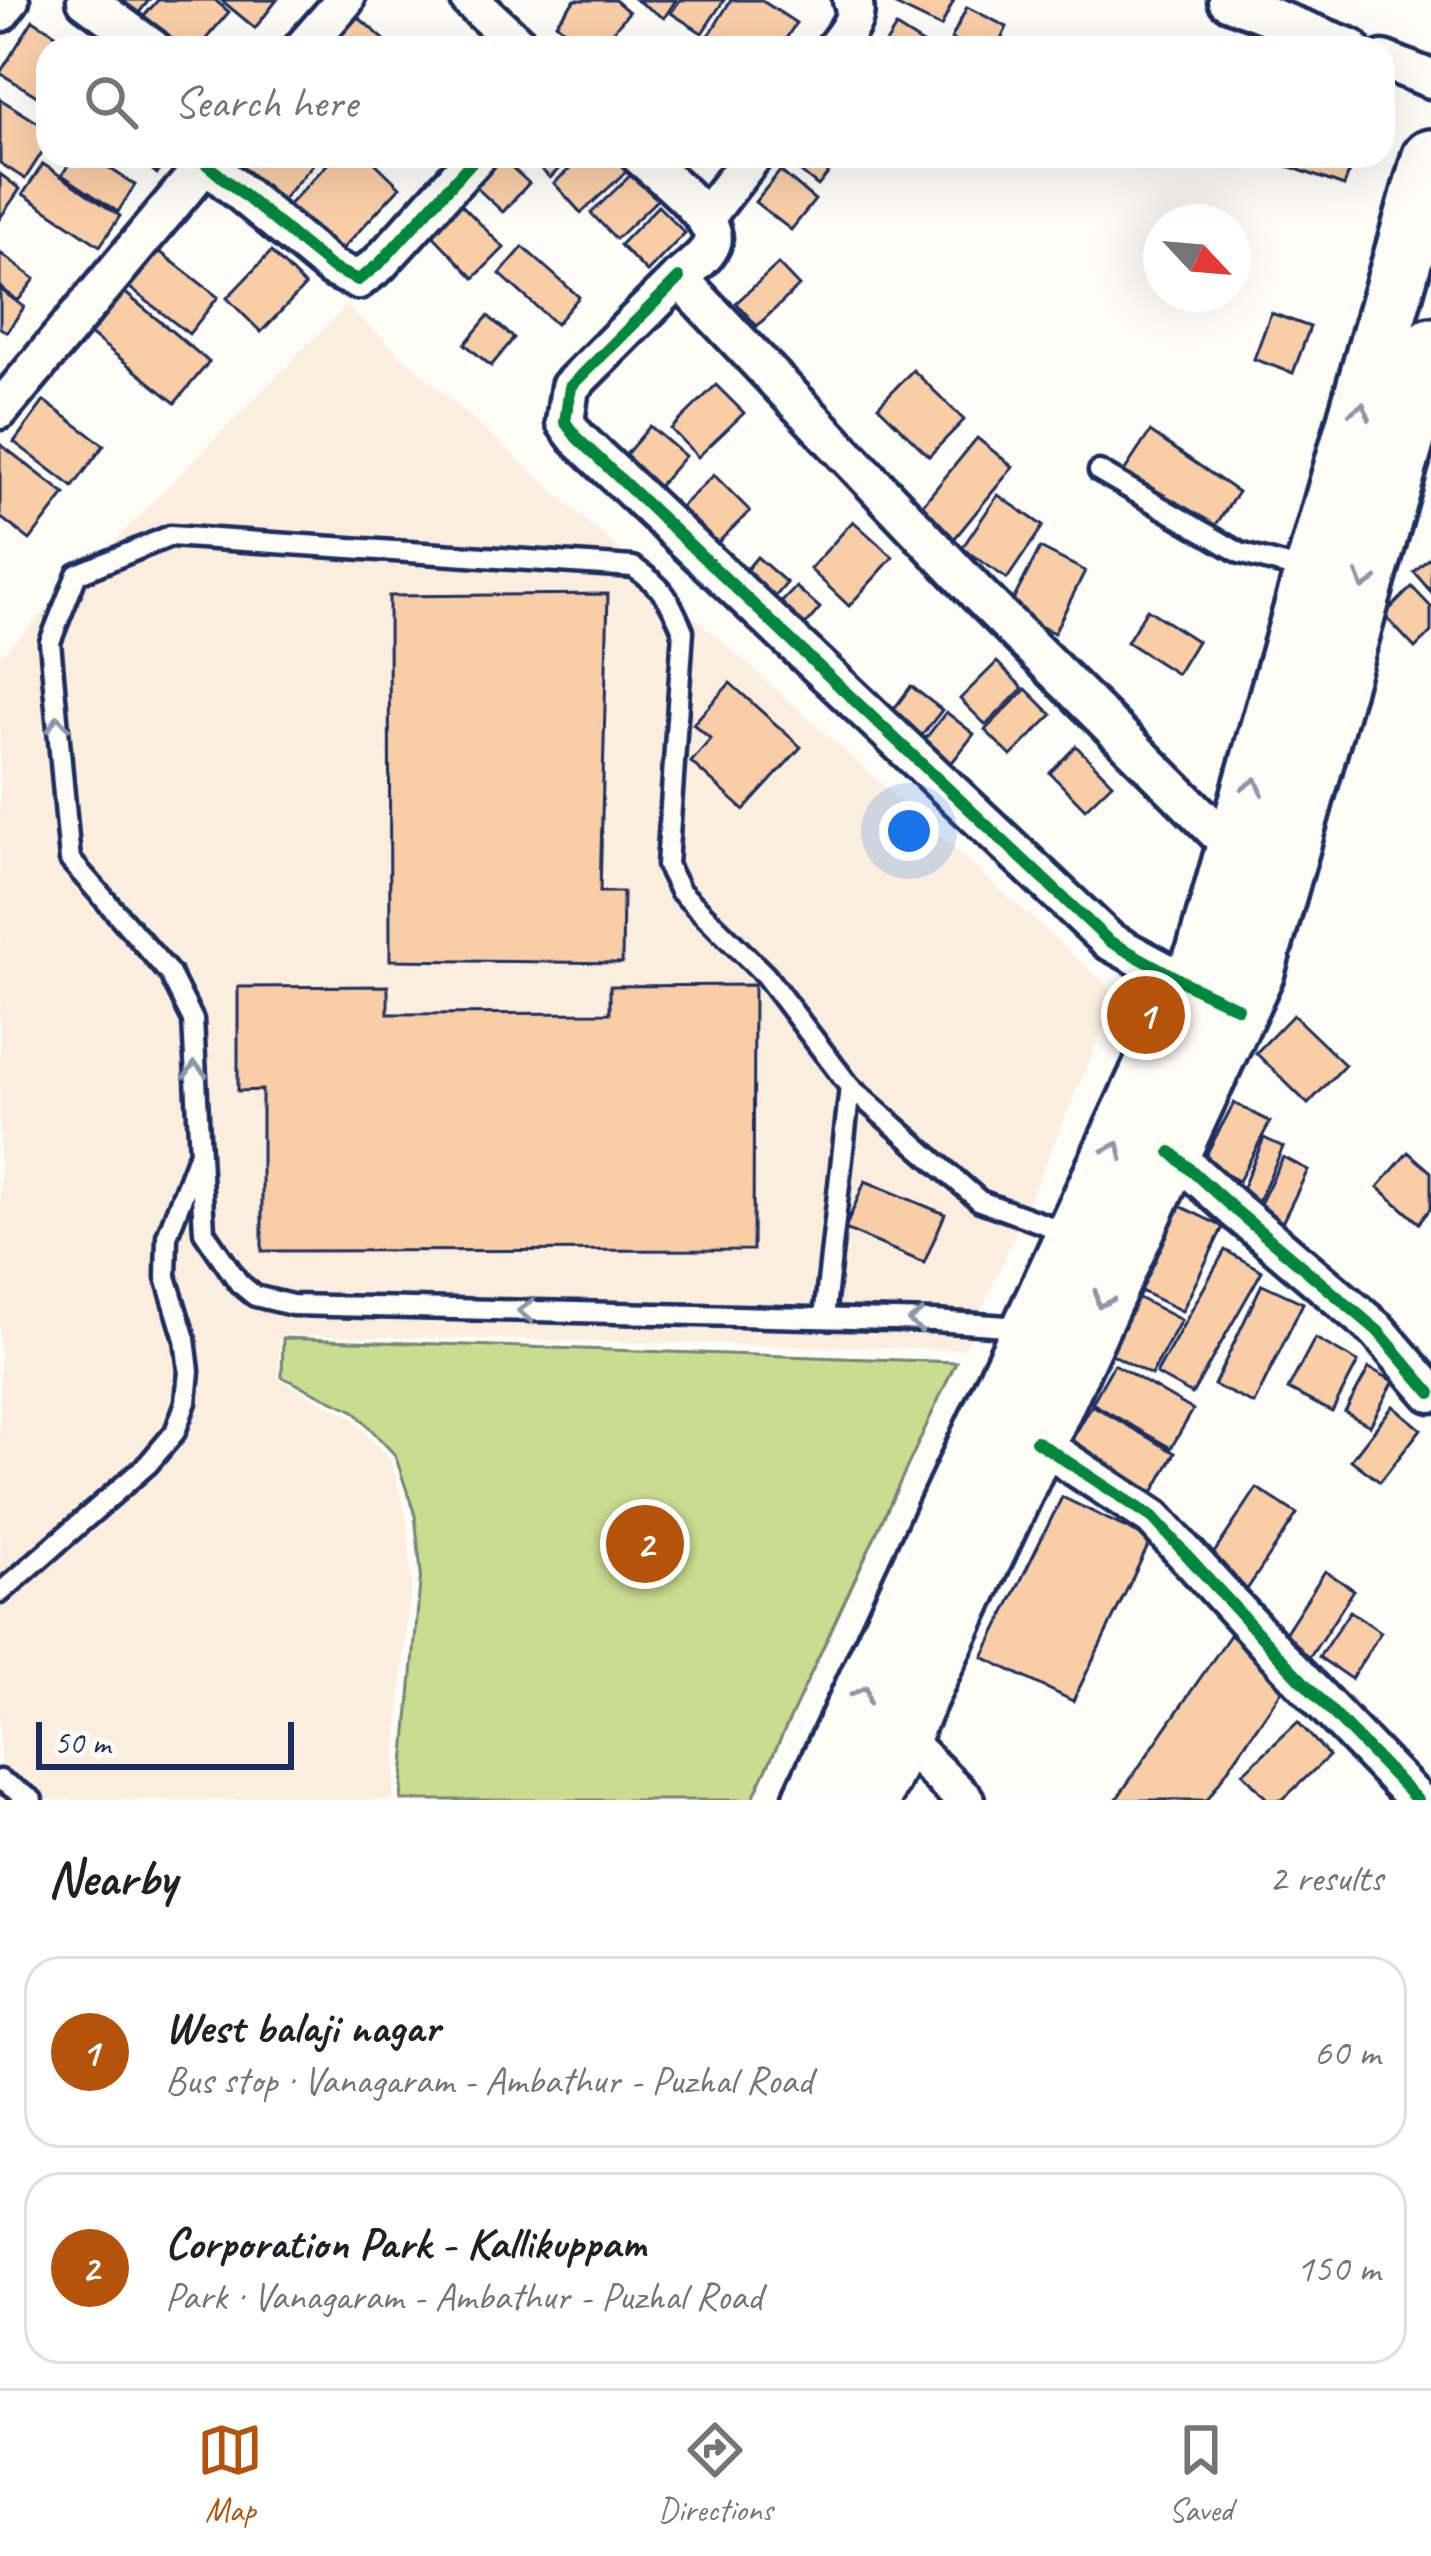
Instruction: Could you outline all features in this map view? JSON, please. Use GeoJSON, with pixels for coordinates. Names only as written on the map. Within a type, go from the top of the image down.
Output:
{"type":"FeatureCollection","features":[{"type":"Feature","properties":{"kind":"main road"},"geometry":{"type":"LineString","coordinates":[[813,1800],[1076,1235],[1214,997],[1255,971],[1420,342],[1431,158]]}},
{"type":"Feature","properties":{"kind":"main road"},"geometry":{"type":"LineString","coordinates":[[870,1800],[1171,1152],[1214,997],[1206,952],[1315,573],[1420,342]]}},
{"type":"Feature","properties":{"kind":"street"},"geometry":{"type":"LineString","coordinates":[[0,13],[10,0]]}},
{"type":"Feature","properties":{"kind":"street"},"geometry":{"type":"LineString","coordinates":[[86,0],[136,36]]}},
{"type":"Feature","properties":{"kind":"street"},"geometry":{"type":"LineString","coordinates":[[314,36],[345,0]]}},
{"type":"Feature","properties":{"kind":"street"},"geometry":{"type":"LineString","coordinates":[[470,0],[509,36]]}},
{"type":"Feature","properties":{"kind":"street"},"geometry":{"type":"LineString","coordinates":[[844,36],[852,26],[856,7],[852,0]]}},
{"type":"Feature","properties":{"kind":"street"},"geometry":{"type":"LineString","coordinates":[[1227,0],[1320,36]]}},
{"type":"Feature","properties":{"kind":"street"},"geometry":{"type":"LineString","coordinates":[[1395,65],[1431,79]]}},
{"type":"Feature","properties":{"kind":"street"},"geometry":{"type":"LineString","coordinates":[[0,410],[201,168]]}},
{"type":"Feature","properties":{"kind":"street"},"geometry":{"type":"LineString","coordinates":[[217,168],[332,268],[358,280],[379,264],[466,168]]}},
{"type":"Feature","properties":{"kind":"street"},"geometry":{"type":"LineString","coordinates":[[653,168],[706,217],[715,234],[711,248],[570,387],[565,422],[594,455],[1109,941],[1214,997]]}},
{"type":"Feature","properties":{"kind":"street"},"geometry":{"type":"LineString","coordinates":[[706,217],[744,168]]}},
{"type":"Feature","properties":{"kind":"street"},"geometry":{"type":"LineString","coordinates":[[679,278],[979,594],[1235,850]]}},
{"type":"Feature","properties":{"kind":"street"},"geometry":{"type":"LineString","coordinates":[[1171,1152],[1378,1331],[1431,1393]]}},
{"type":"Feature","properties":{"kind":"street"},"geometry":{"type":"LineString","coordinates":[[1036,1441],[1153,1518],[1418,1800]]}},
{"type":"Feature","properties":{"kind":"street"},"geometry":{"type":"LineString","coordinates":[[900,1736],[965,1800]]}},
{"type":"Feature","properties":{"kind":"lane"},"geometry":{"type":"LineString","coordinates":[[1099,471],[1240,553],[1315,573]]}},
{"type":"Feature","properties":{"kind":"lane"},"geometry":{"type":"LineString","coordinates":[[1033,1327],[292,1305],[255,1296],[239,1282],[204,1232],[193,1020],[170,974],[70,860],[50,641],[77,574],[170,536],[632,567],[658,584],[682,631],[667,865],[680,891],[765,975],[850,1087],[980,1201],[1076,1235]]}},
{"type":"Feature","properties":{"kind":"lane"},"geometry":{"type":"LineString","coordinates":[[824,1318],[850,1087]]}},
{"type":"Feature","properties":{"kind":"lane"},"geometry":{"type":"LineString","coordinates":[[0,1593],[148,1464],[175,1432],[186,1402],[188,1371],[185,1340],[166,1277],[167,1236],[200,1150]]}},
{"type":"Feature","properties":{"kind":"lane"},"geometry":{"type":"LineString","coordinates":[[0,1780],[32,1800]]}},
{"type":"Feature","properties":{"kind":"shaded area"},"geometry":{"type":"Polygon","coordinates":[[[346,306],[1118,995],[965,1349],[280,1335],[278,1379],[351,1417],[391,1461],[407,1519],[412,1585],[393,1800],[0,1800],[0,657],[346,306]]]}},
{"type":"Feature","properties":{"kind":"green space"},"geometry":{"type":"Polygon","coordinates":[[[283,1338],[956,1362],[752,1800],[401,1800],[421,1572],[415,1515],[395,1455],[354,1411],[282,1377],[283,1338]]]}},
{"type":"Feature","properties":{"kind":"building"},"geometry":{"type":"Polygon","coordinates":[[[109,0],[149,0],[134,19],[109,0]]]}},
{"type":"Feature","properties":{"kind":"building"},"geometry":{"type":"Polygon","coordinates":[[[158,0],[215,0],[229,12],[208,36],[167,36],[144,16],[158,0]]]}},
{"type":"Feature","properties":{"kind":"building"},"geometry":{"type":"Polygon","coordinates":[[[221,0],[277,0],[255,28],[221,0]]]}},
{"type":"Feature","properties":{"kind":"building"},"geometry":{"type":"Polygon","coordinates":[[[575,0],[615,0],[629,12],[609,36],[571,36],[556,23],[575,0]]]}},
{"type":"Feature","properties":{"kind":"building"},"geometry":{"type":"Polygon","coordinates":[[[636,0],[676,0],[664,18],[636,0]]]}},
{"type":"Feature","properties":{"kind":"building"},"geometry":{"type":"Polygon","coordinates":[[[680,0],[724,0],[702,33],[671,13],[680,0]]]}},
{"type":"Feature","properties":{"kind":"building"},"geometry":{"type":"Polygon","coordinates":[[[731,0],[761,0],[796,23],[788,36],[709,36],[731,0]]]}},
{"type":"Feature","properties":{"kind":"building"},"geometry":{"type":"Polygon","coordinates":[[[885,0],[954,0],[941,27],[885,0]]]}},
{"type":"Feature","properties":{"kind":"building"},"geometry":{"type":"Polygon","coordinates":[[[967,7],[1007,27],[1003,36],[952,36],[967,7]]]}},
{"type":"Feature","properties":{"kind":"building"},"geometry":{"type":"Polygon","coordinates":[[[350,10],[380,36],[327,36],[350,10]]]}},
{"type":"Feature","properties":{"kind":"building"},"geometry":{"type":"Polygon","coordinates":[[[33,20],[59,36],[36,36],[36,96],[0,73],[33,20]]]}},
{"type":"Feature","properties":{"kind":"building"},"geometry":{"type":"Polygon","coordinates":[[[0,99],[36,122],[36,162],[25,179],[0,163],[0,99]]]}},
{"type":"Feature","properties":{"kind":"building"},"geometry":{"type":"Polygon","coordinates":[[[40,168],[49,168],[120,216],[100,246],[23,194],[40,168]]]}},
{"type":"Feature","properties":{"kind":"building"},"geometry":{"type":"Polygon","coordinates":[[[66,168],[109,168],[135,185],[118,212],[62,175],[66,168]]]}},
{"type":"Feature","properties":{"kind":"building"},"geometry":{"type":"Polygon","coordinates":[[[219,168],[310,168],[271,213],[219,168]]]}},
{"type":"Feature","properties":{"kind":"building"},"geometry":{"type":"Polygon","coordinates":[[[324,168],[380,168],[400,187],[331,261],[281,213],[324,168]]]}},
{"type":"Feature","properties":{"kind":"building"},"geometry":{"type":"Polygon","coordinates":[[[477,168],[512,168],[529,183],[503,212],[467,179],[477,168]]]}},
{"type":"Feature","properties":{"kind":"building"},"geometry":{"type":"Polygon","coordinates":[[[540,168],[560,168],[550,178],[540,168]]]}},
{"type":"Feature","properties":{"kind":"building"},"geometry":{"type":"Polygon","coordinates":[[[571,168],[627,171],[581,213],[554,183],[571,168]]]}},
{"type":"Feature","properties":{"kind":"building"},"geometry":{"type":"Polygon","coordinates":[[[796,168],[833,168],[818,186],[796,168]]]}},
{"type":"Feature","properties":{"kind":"building"},"geometry":{"type":"Polygon","coordinates":[[[1294,168],[1351,168],[1344,186],[1294,168]]]}},
{"type":"Feature","properties":{"kind":"building"},"geometry":{"type":"Polygon","coordinates":[[[780,171],[815,200],[791,230],[755,202],[780,171]]]}},
{"type":"Feature","properties":{"kind":"building"},"geometry":{"type":"Polygon","coordinates":[[[634,172],[659,198],[616,239],[591,213],[634,172]]]}},
{"type":"Feature","properties":{"kind":"building"},"geometry":{"type":"Polygon","coordinates":[[[0,174],[20,189],[0,218],[0,174]]]}},
{"type":"Feature","properties":{"kind":"building"},"geometry":{"type":"Polygon","coordinates":[[[450,193],[504,248],[474,278],[421,223],[450,193]]]}},
{"type":"Feature","properties":{"kind":"building"},"geometry":{"type":"Polygon","coordinates":[[[658,206],[685,233],[647,272],[620,245],[658,206]]]}},
{"type":"Feature","properties":{"kind":"building"},"geometry":{"type":"Polygon","coordinates":[[[523,247],[579,297],[556,324],[500,274],[523,247]]]}},
{"type":"Feature","properties":{"kind":"building"},"geometry":{"type":"Polygon","coordinates":[[[155,248],[218,297],[189,334],[126,285],[155,248]]]}},
{"type":"Feature","properties":{"kind":"building"},"geometry":{"type":"Polygon","coordinates":[[[271,252],[305,286],[261,332],[227,298],[271,252]]]}},
{"type":"Feature","properties":{"kind":"building"},"geometry":{"type":"Polygon","coordinates":[[[0,253],[35,279],[18,301],[0,287],[0,253]]]}},
{"type":"Feature","properties":{"kind":"building"},"geometry":{"type":"Polygon","coordinates":[[[778,264],[799,286],[757,326],[736,303],[778,264]]]}},
{"type":"Feature","properties":{"kind":"building"},"geometry":{"type":"Polygon","coordinates":[[[0,289],[24,307],[7,332],[0,328],[0,289]]]}},
{"type":"Feature","properties":{"kind":"building"},"geometry":{"type":"Polygon","coordinates":[[[123,291],[209,362],[175,403],[89,333],[123,291]]]}},
{"type":"Feature","properties":{"kind":"building"},"geometry":{"type":"Polygon","coordinates":[[[1271,313],[1310,327],[1293,373],[1254,359],[1271,313]]]}},
{"type":"Feature","properties":{"kind":"building"},"geometry":{"type":"Polygon","coordinates":[[[488,316],[514,338],[491,366],[465,344],[488,316]]]}},
{"type":"Feature","properties":{"kind":"building"},"geometry":{"type":"Polygon","coordinates":[[[913,370],[964,420],[929,456],[878,406],[913,370]]]}},
{"type":"Feature","properties":{"kind":"building"},"geometry":{"type":"Polygon","coordinates":[[[716,385],[744,413],[698,457],[671,429],[716,385]]]}},
{"type":"Feature","properties":{"kind":"building"},"geometry":{"type":"Polygon","coordinates":[[[44,401],[104,445],[73,487],[14,442],[44,401]]]}},
{"type":"Feature","properties":{"kind":"building"},"geometry":{"type":"Polygon","coordinates":[[[650,426],[685,456],[640,508],[606,478],[650,426]]]}},
{"type":"Feature","properties":{"kind":"building"},"geometry":{"type":"Polygon","coordinates":[[[1150,432],[1238,492],[1207,538],[1119,479],[1150,432]]]}},
{"type":"Feature","properties":{"kind":"building"},"geometry":{"type":"Polygon","coordinates":[[[977,438],[1013,467],[950,544],[915,514],[977,438]]]}},
{"type":"Feature","properties":{"kind":"building"},"geometry":{"type":"Polygon","coordinates":[[[0,444],[65,494],[30,540],[0,517],[0,444]]]}},
{"type":"Feature","properties":{"kind":"building"},"geometry":{"type":"Polygon","coordinates":[[[714,475],[750,511],[698,562],[662,525],[714,475]]]}},
{"type":"Feature","properties":{"kind":"building"},"geometry":{"type":"Polygon","coordinates":[[[998,495],[1043,526],[1007,579],[962,548],[998,495]]]}},
{"type":"Feature","properties":{"kind":"building"},"geometry":{"type":"Polygon","coordinates":[[[853,521],[893,557],[849,606],[810,569],[853,521]]]}},
{"type":"Feature","properties":{"kind":"building"},"geometry":{"type":"Polygon","coordinates":[[[1040,548],[1085,571],[1054,633],[1008,610],[1040,548]]]}},
{"type":"Feature","properties":{"kind":"building"},"geometry":{"type":"Polygon","coordinates":[[[1431,556],[1431,592],[1414,572],[1431,556]]]}},
{"type":"Feature","properties":{"kind":"building"},"geometry":{"type":"Polygon","coordinates":[[[757,557],[787,583],[757,618],[727,593],[757,557]]]}},
{"type":"Feature","properties":{"kind":"building"},"geometry":{"type":"Polygon","coordinates":[[[796,587],[820,608],[789,644],[764,621],[796,587]]]}},
{"type":"Feature","properties":{"kind":"building"},"geometry":{"type":"Polygon","coordinates":[[[1412,587],[1431,607],[1431,632],[1415,648],[1384,615],[1412,587]]]}},
{"type":"Feature","properties":{"kind":"building"},"geometry":{"type":"Polygon","coordinates":[[[608,594],[600,892],[623,892],[622,963],[390,960],[389,596],[608,594]]]}},
{"type":"Feature","properties":{"kind":"building"},"geometry":{"type":"Polygon","coordinates":[[[1147,609],[1197,641],[1177,674],[1127,642],[1147,609]]]}},
{"type":"Feature","properties":{"kind":"building"},"geometry":{"type":"Polygon","coordinates":[[[997,662],[1023,688],[986,725],[960,699],[997,662]]]}},
{"type":"Feature","properties":{"kind":"building"},"geometry":{"type":"Polygon","coordinates":[[[730,683],[801,747],[744,810],[691,762],[711,739],[693,724],[730,683]]]}},
{"type":"Feature","properties":{"kind":"building"},"geometry":{"type":"Polygon","coordinates":[[[911,686],[942,710],[909,752],[879,729],[911,686]]]}},
{"type":"Feature","properties":{"kind":"building"},"geometry":{"type":"Polygon","coordinates":[[[1026,689],[1052,715],[1011,756],[985,730],[1026,689]]]}},
{"type":"Feature","properties":{"kind":"building"},"geometry":{"type":"Polygon","coordinates":[[[946,712],[974,734],[940,778],[912,756],[946,712]]]}},
{"type":"Feature","properties":{"kind":"building"},"geometry":{"type":"Polygon","coordinates":[[[1076,746],[1112,783],[1085,809],[1050,773],[1076,746]]]}},
{"type":"Feature","properties":{"kind":"building"},"geometry":{"type":"Polygon","coordinates":[[[754,985],[753,1250],[262,1251],[262,1090],[238,1091],[238,987],[388,986],[388,1014],[610,1013],[610,986],[754,985]]]}},
{"type":"Feature","properties":{"kind":"building"},"geometry":{"type":"Polygon","coordinates":[[[1293,1015],[1345,1065],[1308,1104],[1256,1053],[1293,1015]]]}},
{"type":"Feature","properties":{"kind":"building"},"geometry":{"type":"Polygon","coordinates":[[[1234,1103],[1270,1122],[1239,1181],[1202,1162],[1234,1103]]]}},
{"type":"Feature","properties":{"kind":"building"},"geometry":{"type":"Polygon","coordinates":[[[1264,1138],[1283,1147],[1258,1202],[1240,1194],[1264,1138]]]}},
{"type":"Feature","properties":{"kind":"building"},"geometry":{"type":"Polygon","coordinates":[[[1408,1152],[1431,1172],[1431,1208],[1419,1223],[1378,1187],[1408,1152]]]}},
{"type":"Feature","properties":{"kind":"building"},"geometry":{"type":"Polygon","coordinates":[[[1283,1157],[1308,1170],[1280,1227],[1255,1214],[1283,1157]]]}},
{"type":"Feature","properties":{"kind":"building"},"geometry":{"type":"Polygon","coordinates":[[[865,1181],[945,1214],[924,1263],[845,1229],[865,1181]]]}},
{"type":"Feature","properties":{"kind":"building"},"geometry":{"type":"Polygon","coordinates":[[[1180,1206],[1223,1227],[1182,1311],[1139,1290],[1180,1206]]]}},
{"type":"Feature","properties":{"kind":"building"},"geometry":{"type":"Polygon","coordinates":[[[1225,1250],[1262,1271],[1192,1394],[1156,1374],[1225,1250]]]}},
{"type":"Feature","properties":{"kind":"building"},"geometry":{"type":"Polygon","coordinates":[[[1262,1284],[1303,1303],[1254,1404],[1214,1385],[1262,1284]]]}},
{"type":"Feature","properties":{"kind":"building"},"geometry":{"type":"Polygon","coordinates":[[[1135,1296],[1181,1320],[1151,1375],[1106,1351],[1135,1296]]]}},
{"type":"Feature","properties":{"kind":"building"},"geometry":{"type":"Polygon","coordinates":[[[1315,1338],[1358,1362],[1332,1412],[1288,1389],[1315,1338]]]}},
{"type":"Feature","properties":{"kind":"building"},"geometry":{"type":"Polygon","coordinates":[[[1114,1364],[1193,1410],[1171,1448],[1092,1403],[1114,1364]]]}},
{"type":"Feature","properties":{"kind":"building"},"geometry":{"type":"Polygon","coordinates":[[[1369,1368],[1394,1381],[1370,1426],[1345,1412],[1369,1368]]]}},
{"type":"Feature","properties":{"kind":"building"},"geometry":{"type":"Polygon","coordinates":[[[1092,1405],[1175,1453],[1151,1496],[1067,1448],[1092,1405]]]}},
{"type":"Feature","properties":{"kind":"building"},"geometry":{"type":"Polygon","coordinates":[[[1393,1406],[1421,1429],[1380,1482],[1351,1460],[1393,1406]]]}},
{"type":"Feature","properties":{"kind":"building"},"geometry":{"type":"Polygon","coordinates":[[[1257,1488],[1297,1514],[1246,1591],[1206,1565],[1257,1488]]]}},
{"type":"Feature","properties":{"kind":"building"},"geometry":{"type":"Polygon","coordinates":[[[1062,1497],[1151,1540],[1073,1701],[983,1657],[1062,1497]]]}},
{"type":"Feature","properties":{"kind":"building"},"geometry":{"type":"Polygon","coordinates":[[[1325,1571],[1354,1590],[1308,1660],[1280,1641],[1325,1571]]]}},
{"type":"Feature","properties":{"kind":"building"},"geometry":{"type":"Polygon","coordinates":[[[1350,1611],[1381,1632],[1351,1679],[1319,1657],[1350,1611]]]}},
{"type":"Feature","properties":{"kind":"building"},"geometry":{"type":"Polygon","coordinates":[[[1230,1635],[1291,1677],[1207,1800],[1116,1800],[1230,1635]]]}},
{"type":"Feature","properties":{"kind":"building"},"geometry":{"type":"Polygon","coordinates":[[[1298,1722],[1329,1756],[1282,1800],[1268,1800],[1243,1773],[1298,1722]]]}},
{"type":"Feature","properties":{"kind":"cycle path"},"geometry":{"type":"LineString","coordinates":[[211,168],[332,268],[358,280],[379,264],[466,168]]}},
{"type":"Feature","properties":{"kind":"cycle path"},"geometry":{"type":"LineString","coordinates":[[679,278],[570,387],[565,422],[577,438],[1109,941],[1238,1008]]}},
{"type":"Feature","properties":{"kind":"cycle path"},"geometry":{"type":"LineString","coordinates":[[1171,1152],[1378,1331],[1431,1393]]}},
{"type":"Feature","properties":{"kind":"cycle path"},"geometry":{"type":"LineString","coordinates":[[1036,1441],[1153,1518],[1417,1800]]}},
{"type":"Feature","properties":{"kind":"place","name":"West balaji nagar"},"geometry":{"type":"Point","coordinates":[1146,1015]}},
{"type":"Feature","properties":{"kind":"place","name":"Corporation Park - Kallikuppam"},"geometry":{"type":"Point","coordinates":[645,1544]}}]}
